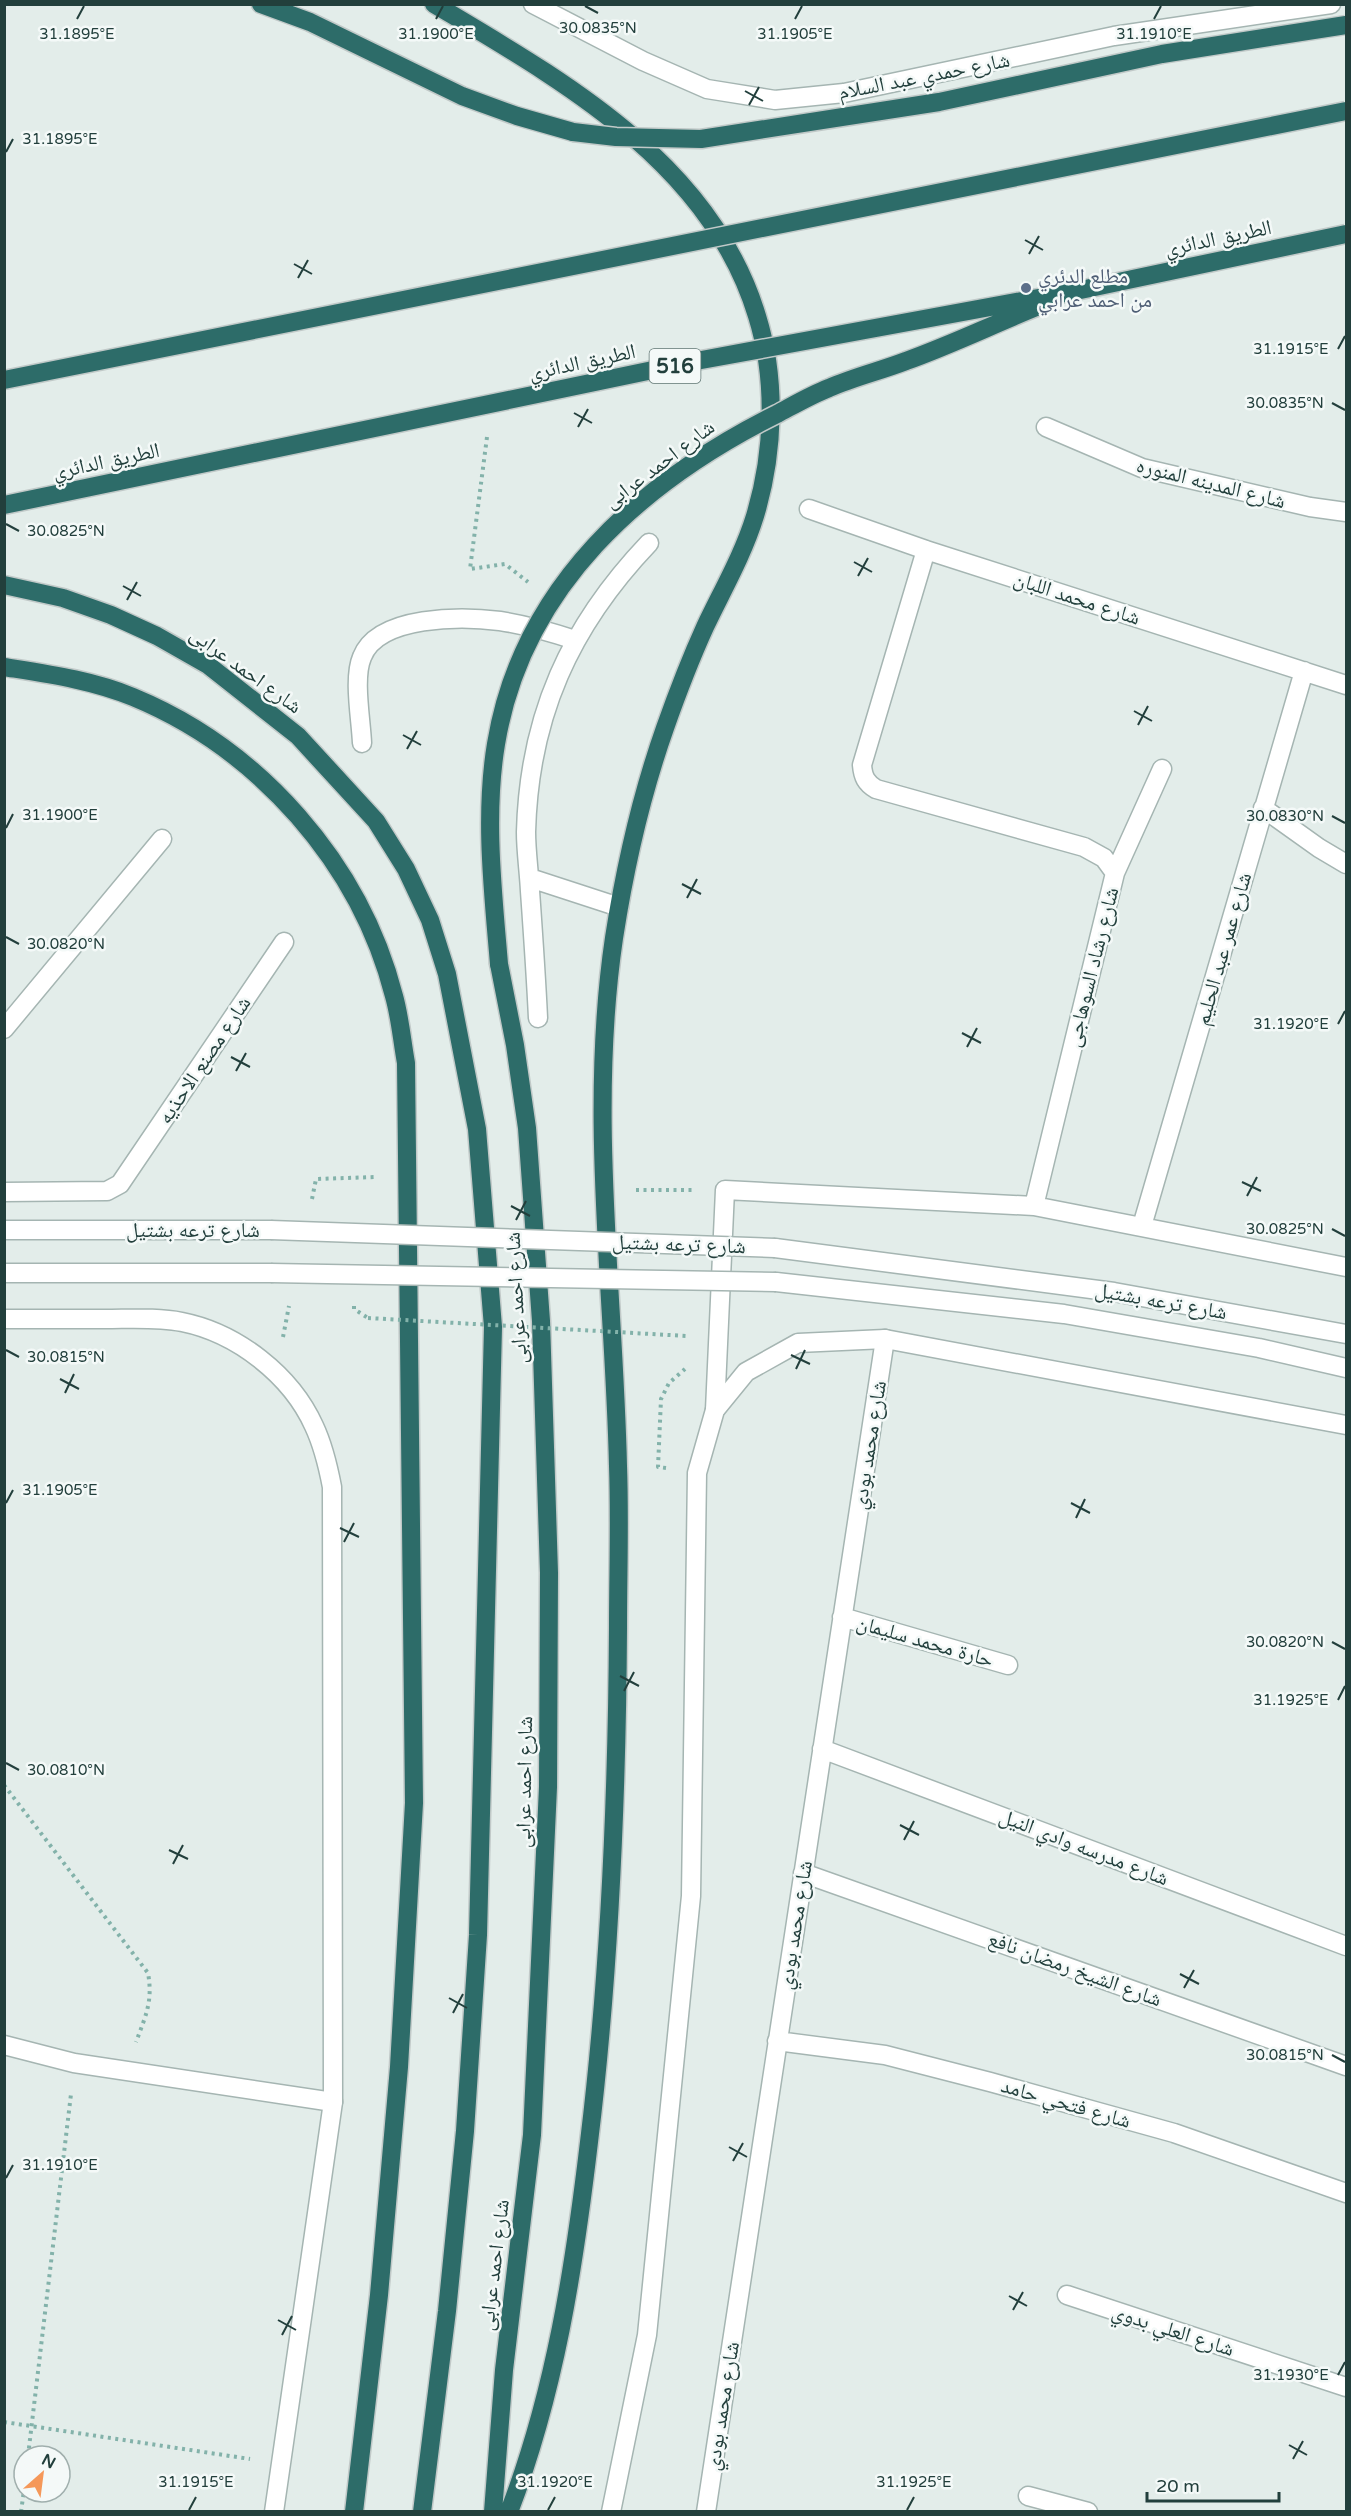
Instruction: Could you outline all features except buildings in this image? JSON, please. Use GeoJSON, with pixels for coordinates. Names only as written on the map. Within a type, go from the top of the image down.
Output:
{"type":"FeatureCollection","features":[{"type":"Feature","properties":{"kind":"highway"},"geometry":{"type":"LineString","coordinates":[[261,4],[319,26],[462,96],[517,116],[573,132],[627,138],[701,139],[939,102],[1162,54],[1347,25]]}},
{"type":"Feature","properties":{"kind":"highway"},"geometry":{"type":"LineString","coordinates":[[434,4],[584,98],[642,145],[696,198],[733,255],[758,318],[770,385],[769,453],[754,518],[705,627],[664,730],[633,836],[619,907],[607,1000],[602,1110],[618,1480],[617,1768],[603,2028],[579,2229],[559,2342],[532,2453],[509,2511]]}},
{"type":"Feature","properties":{"kind":"highway"},"geometry":{"type":"LineString","coordinates":[[4,380],[1347,111]]}},
{"type":"Feature","properties":{"kind":"highway","name":"الطريق الدائري"},"geometry":{"type":"LineString","coordinates":[[4,505],[707,359],[1071,292],[1347,234]]}},
{"type":"Feature","properties":{"kind":"highway","name":"شارع احمد عرابى"},"geometry":{"type":"LineString","coordinates":[[493,2511],[502,2381],[532,2135],[548,1787],[549,1573],[541,1321],[527,1128],[515,1045],[499,964],[492,883],[490,801],[496,743],[511,688],[533,634],[562,585],[599,540],[642,500],[732,437],[828,388],[907,361],[1071,292]]}},
{"type":"Feature","properties":{"kind":"highway","name":"شارع احمد عرابى"},"geometry":{"type":"LineString","coordinates":[[4,585],[63,598],[111,615],[158,636],[208,665],[298,736],[376,821],[406,869],[430,921],[447,974],[477,1129],[493,1327],[478,1935],[465,2131],[447,2311],[422,2511]]}},
{"type":"Feature","properties":{"kind":"highway"},"geometry":{"type":"LineString","coordinates":[[4,667],[68,677],[133,697],[194,728],[250,768],[299,816],[340,871],[372,931],[394,996],[406,1063],[414,1803],[396,2101],[379,2295],[354,2511]]}},
{"type":"Feature","properties":{"kind":"street","name":"شارع حمدي عبد السلام"},"geometry":{"type":"LineString","coordinates":[[533,4],[643,61],[707,89],[775,100],[844,93],[1114,36],[1331,4]]}},
{"type":"Feature","properties":{"kind":"street","name":"شارع المدينه المنوره"},"geometry":{"type":"LineString","coordinates":[[1046,427],[1142,468],[1310,507],[1347,512]]}},
{"type":"Feature","properties":{"kind":"street","name":"شارع محمد اللبان"},"geometry":{"type":"LineString","coordinates":[[809,508],[926,550],[1347,685]]}},
{"type":"Feature","properties":{"kind":"street"},"geometry":{"type":"LineString","coordinates":[[538,1018],[526,834],[529,790],[536,746],[547,704],[575,640],[603,595],[649,543]]}},
{"type":"Feature","properties":{"kind":"street","name":"شارع رشاد السوهاجى"},"geometry":{"type":"LineString","coordinates":[[926,550],[862,765],[862,776],[876,789],[1084,847],[1104,858],[1115,873],[1034,1206]]}},
{"type":"Feature","properties":{"kind":"street"},"geometry":{"type":"LineString","coordinates":[[362,743],[358,668],[363,654],[382,633],[395,627],[434,621],[499,621],[538,628],[575,640]]}},
{"type":"Feature","properties":{"kind":"street","name":"شارع عمر عبد الحليم"},"geometry":{"type":"LineString","coordinates":[[1142,1226],[1304,671]]}},
{"type":"Feature","properties":{"kind":"street"},"geometry":{"type":"LineString","coordinates":[[1115,873],[1162,770]]}},
{"type":"Feature","properties":{"kind":"street"},"geometry":{"type":"LineString","coordinates":[[1263,808],[1319,848],[1347,864]]}},
{"type":"Feature","properties":{"kind":"street"},"geometry":{"type":"LineString","coordinates":[[4,1029],[162,839]]}},
{"type":"Feature","properties":{"kind":"street"},"geometry":{"type":"LineString","coordinates":[[530,878],[619,907]]}},
{"type":"Feature","properties":{"kind":"street","name":"شارع مصنع الاحذيه"},"geometry":{"type":"LineString","coordinates":[[125,1179],[284,942]]}},
{"type":"Feature","properties":{"kind":"street","name":"شارع ترعه بشتيل"},"geometry":{"type":"LineString","coordinates":[[4,1192],[107,1191],[114,1189],[125,1179]]}},
{"type":"Feature","properties":{"kind":"street"},"geometry":{"type":"LineString","coordinates":[[611,2511],[647,2335],[691,1896],[697,1473],[715,1410],[725,1190],[1034,1206],[1347,1267]]}},
{"type":"Feature","properties":{"kind":"street","name":"شارع ترعه بشتيل"},"geometry":{"type":"LineString","coordinates":[[4,1230],[271,1230],[775,1248],[1114,1292],[1347,1334]]}},
{"type":"Feature","properties":{"kind":"street","name":"شارع ترعه بشتيل"},"geometry":{"type":"LineString","coordinates":[[4,1273],[271,1273],[776,1282],[1064,1314],[1259,1348],[1347,1368]]}},
{"type":"Feature","properties":{"kind":"street"},"geometry":{"type":"LineString","coordinates":[[4,1319],[147,1318],[183,1322],[216,1333],[248,1350],[275,1372],[297,1397],[314,1424],[325,1455],[332,1487],[333,2102],[274,2511]]}},
{"type":"Feature","properties":{"kind":"street"},"geometry":{"type":"LineString","coordinates":[[715,1410],[746,1372],[798,1342],[885,1339],[1347,1425]]}},
{"type":"Feature","properties":{"kind":"street","name":"شارع محمد بودي"},"geometry":{"type":"LineString","coordinates":[[706,2511],[885,1339]]}},
{"type":"Feature","properties":{"kind":"street","name":"حارة محمد سليمان"},"geometry":{"type":"LineString","coordinates":[[842,1617],[1008,1665]]}},
{"type":"Feature","properties":{"kind":"street","name":"شارع مدرسه وادي النيل"},"geometry":{"type":"LineString","coordinates":[[822,1749],[1347,1946]]}},
{"type":"Feature","properties":{"kind":"street","name":"شارع الشيخ رمضان نافع"},"geometry":{"type":"LineString","coordinates":[[803,1873],[1347,2066]]}},
{"type":"Feature","properties":{"kind":"street","name":"شارع فتحي حامد"},"geometry":{"type":"LineString","coordinates":[[777,2041],[885,2055],[990,2082],[1174,2133],[1347,2193]]}},
{"type":"Feature","properties":{"kind":"street"},"geometry":{"type":"LineString","coordinates":[[4,2045],[74,2064],[333,2102]]}},
{"type":"Feature","properties":{"kind":"street","name":"شارع العلي بدوي"},"geometry":{"type":"LineString","coordinates":[[1067,2295],[1347,2387]]}},
{"type":"Feature","properties":{"kind":"street"},"geometry":{"type":"LineString","coordinates":[[1028,2496],[1088,2511]]}},
{"type":"Feature","properties":{"kind":"path"},"geometry":{"type":"LineString","coordinates":[[470,569],[492,404]]}},
{"type":"Feature","properties":{"kind":"path"},"geometry":{"type":"LineString","coordinates":[[606,1190],[725,1190]]}},
{"type":"Feature","properties":{"kind":"path"},"geometry":{"type":"LineString","coordinates":[[368,1318],[693,1338]]}},
{"type":"Feature","properties":{"kind":"path"},"geometry":{"type":"LineString","coordinates":[[658,1467],[663,1391],[691,1363]]}},
{"type":"Feature","properties":{"kind":"path"},"geometry":{"type":"LineString","coordinates":[[4,1785],[148,1973],[151,1991],[149,2009],[124,2070]]}},
{"type":"Feature","properties":{"kind":"path"},"geometry":{"type":"LineString","coordinates":[[30,2444],[74,2064]]}},
{"type":"Feature","properties":{"kind":"path"},"geometry":{"type":"LineString","coordinates":[[4,2422],[280,2463]]}},
{"type":"Feature","properties":{"kind":"place","name":"مطلع الدئري من احمد عرابي"},"geometry":{"type":"Point","coordinates":[1026,288]}}]}
